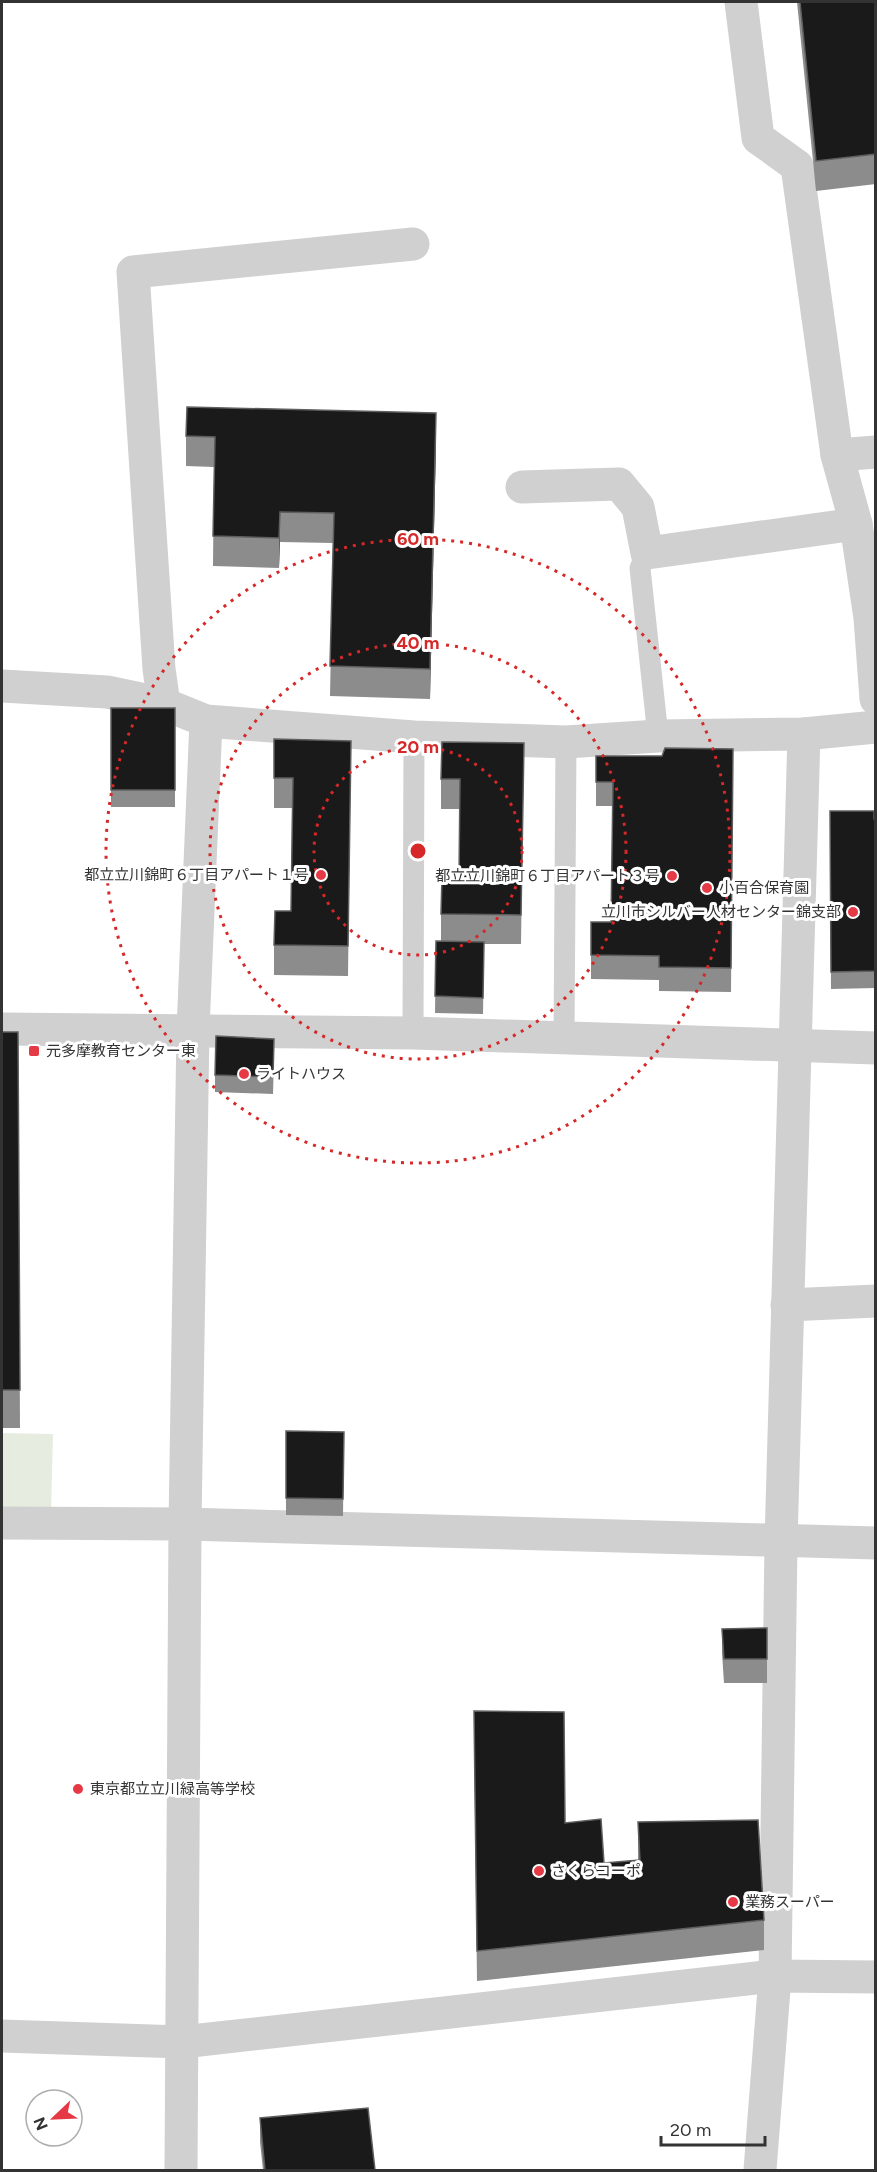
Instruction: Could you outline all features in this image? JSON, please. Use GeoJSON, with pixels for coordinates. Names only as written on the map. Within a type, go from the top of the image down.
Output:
{"type":"FeatureCollection","features":[{"type":"Feature","properties":{"kind":"street"},"geometry":{"type":"LineString","coordinates":[[741,2],[758,138],[797,166],[837,455],[856,524],[870,618],[876,699]]}},
{"type":"Feature","properties":{"kind":"street"},"geometry":{"type":"LineString","coordinates":[[164,704],[159,669],[133,272],[413,244]]}},
{"type":"Feature","properties":{"kind":"street"},"geometry":{"type":"LineString","coordinates":[[837,455],[876,452]]}},
{"type":"Feature","properties":{"kind":"street"},"geometry":{"type":"LineString","coordinates":[[522,487],[619,484],[638,507],[647,554],[856,524]]}},
{"type":"Feature","properties":{"kind":"street"},"geometry":{"type":"LineString","coordinates":[[2,686],[107,692],[164,704],[206,721],[414,737],[566,742],[658,736],[804,734],[876,727]]}},
{"type":"Feature","properties":{"kind":"street"},"geometry":{"type":"LineString","coordinates":[[181,2170],[185,1524],[193,1030],[206,721]]}},
{"type":"Feature","properties":{"kind":"street"},"geometry":{"type":"LineString","coordinates":[[760,2170],[775,1976],[781,1542],[804,734]]}},
{"type":"Feature","properties":{"kind":"street"},"geometry":{"type":"LineString","coordinates":[[2,1029],[413,1033],[876,1048]]}},
{"type":"Feature","properties":{"kind":"street"},"geometry":{"type":"LineString","coordinates":[[787,1305],[876,1301]]}},
{"type":"Feature","properties":{"kind":"street"},"geometry":{"type":"LineString","coordinates":[[2,1523],[185,1524],[876,1543]]}},
{"type":"Feature","properties":{"kind":"street"},"geometry":{"type":"LineString","coordinates":[[2,2036],[182,2042],[775,1976],[876,1977]]}},
{"type":"Feature","properties":{"kind":"lane"},"geometry":{"type":"LineString","coordinates":[[647,554],[640,568],[658,736]]}},
{"type":"Feature","properties":{"kind":"lane"},"geometry":{"type":"LineString","coordinates":[[413,1033],[414,737]]}},
{"type":"Feature","properties":{"kind":"lane"},"geometry":{"type":"LineString","coordinates":[[564,1039],[566,742]]}},
{"type":"Feature","properties":{"kind":"shaded area"},"geometry":{"type":"Polygon","coordinates":[[[2,1433],[53,1434],[51,1513],[2,1512],[2,1433]]]}},
{"type":"Feature","properties":{"kind":"building"},"geometry":{"type":"Polygon","coordinates":[[[800,2],[876,2],[876,154],[816,161],[800,2]]]}},
{"type":"Feature","properties":{"kind":"building"},"geometry":{"type":"Polygon","coordinates":[[[187,407],[436,413],[430,669],[330,666],[334,513],[280,512],[279,538],[213,536],[215,437],[186,436],[187,407]]]}},
{"type":"Feature","properties":{"kind":"building"},"geometry":{"type":"Polygon","coordinates":[[[111,708],[175,708],[175,790],[111,790],[111,708]]]}},
{"type":"Feature","properties":{"kind":"building","name":"都立立川錦町６丁目アパート１号"},"geometry":{"type":"Polygon","coordinates":[[[274,739],[351,741],[348,946],[274,945],[275,911],[291,911],[293,778],[274,778],[274,739]]]}},
{"type":"Feature","properties":{"kind":"building"},"geometry":{"type":"Polygon","coordinates":[[[442,742],[524,743],[521,915],[441,914],[442,877],[459,877],[460,779],[441,779],[442,742]]]}},
{"type":"Feature","properties":{"kind":"building","name":"都立立川錦町６丁目アパート３号"},"geometry":{"type":"Polygon","coordinates":[[[665,748],[733,749],[731,968],[659,967],[659,956],[591,955],[591,922],[611,922],[613,782],[596,782],[596,756],[662,756],[665,748]]]}},
{"type":"Feature","properties":{"kind":"building","name":"立川市シルバー人材センター錦支部"},"geometry":{"type":"Polygon","coordinates":[[[830,811],[874,811],[874,819],[876,819],[876,971],[831,972],[830,811]]]}},
{"type":"Feature","properties":{"kind":"building"},"geometry":{"type":"Polygon","coordinates":[[[436,941],[484,942],[483,998],[435,996],[436,941]]]}},
{"type":"Feature","properties":{"kind":"building"},"geometry":{"type":"Polygon","coordinates":[[[2,1032],[18,1032],[20,1390],[2,1390],[2,1032]]]}},
{"type":"Feature","properties":{"kind":"building"},"geometry":{"type":"Polygon","coordinates":[[[216,1036],[274,1039],[273,1077],[215,1075],[216,1036]]]}},
{"type":"Feature","properties":{"kind":"building"},"geometry":{"type":"Polygon","coordinates":[[[286,1431],[344,1432],[343,1499],[286,1498],[286,1431]]]}},
{"type":"Feature","properties":{"kind":"building"},"geometry":{"type":"Polygon","coordinates":[[[767,1628],[767,1659],[724,1659],[722,1629],[767,1628]]]}},
{"type":"Feature","properties":{"kind":"building","name":"さくらコーポ"},"geometry":{"type":"Polygon","coordinates":[[[474,1711],[564,1712],[565,1823],[601,1819],[604,1863],[640,1860],[638,1822],[758,1820],[764,1920],[477,1951],[474,1711]]]}},
{"type":"Feature","properties":{"kind":"building"},"geometry":{"type":"Polygon","coordinates":[[[368,2108],[375,2170],[265,2170],[260,2118],[368,2108]]]}},
{"type":"Feature","properties":{"kind":"place","name":"都立立川錦町６丁目アパート１号"},"geometry":{"type":"Point","coordinates":[321,875]}},
{"type":"Feature","properties":{"kind":"place","name":"都立立川錦町６丁目アパート３号"},"geometry":{"type":"Point","coordinates":[672,876]}},
{"type":"Feature","properties":{"kind":"place","name":"小百合保育園"},"geometry":{"type":"Point","coordinates":[707,888]}},
{"type":"Feature","properties":{"kind":"place","name":"立川市シルバー人材センター錦支部"},"geometry":{"type":"Point","coordinates":[853,912]}},
{"type":"Feature","properties":{"kind":"place","name":"元多摩教育センター東"},"geometry":{"type":"Point","coordinates":[34,1051]}},
{"type":"Feature","properties":{"kind":"place","name":"ライトハウス"},"geometry":{"type":"Point","coordinates":[244,1074]}},
{"type":"Feature","properties":{"kind":"place","name":"東京都立立川緑高等学校"},"geometry":{"type":"Point","coordinates":[78,1789]}},
{"type":"Feature","properties":{"kind":"place","name":"さくらコーポ"},"geometry":{"type":"Point","coordinates":[539,1871]}},
{"type":"Feature","properties":{"kind":"place","name":"業務スーパー"},"geometry":{"type":"Point","coordinates":[733,1902]}}]}
